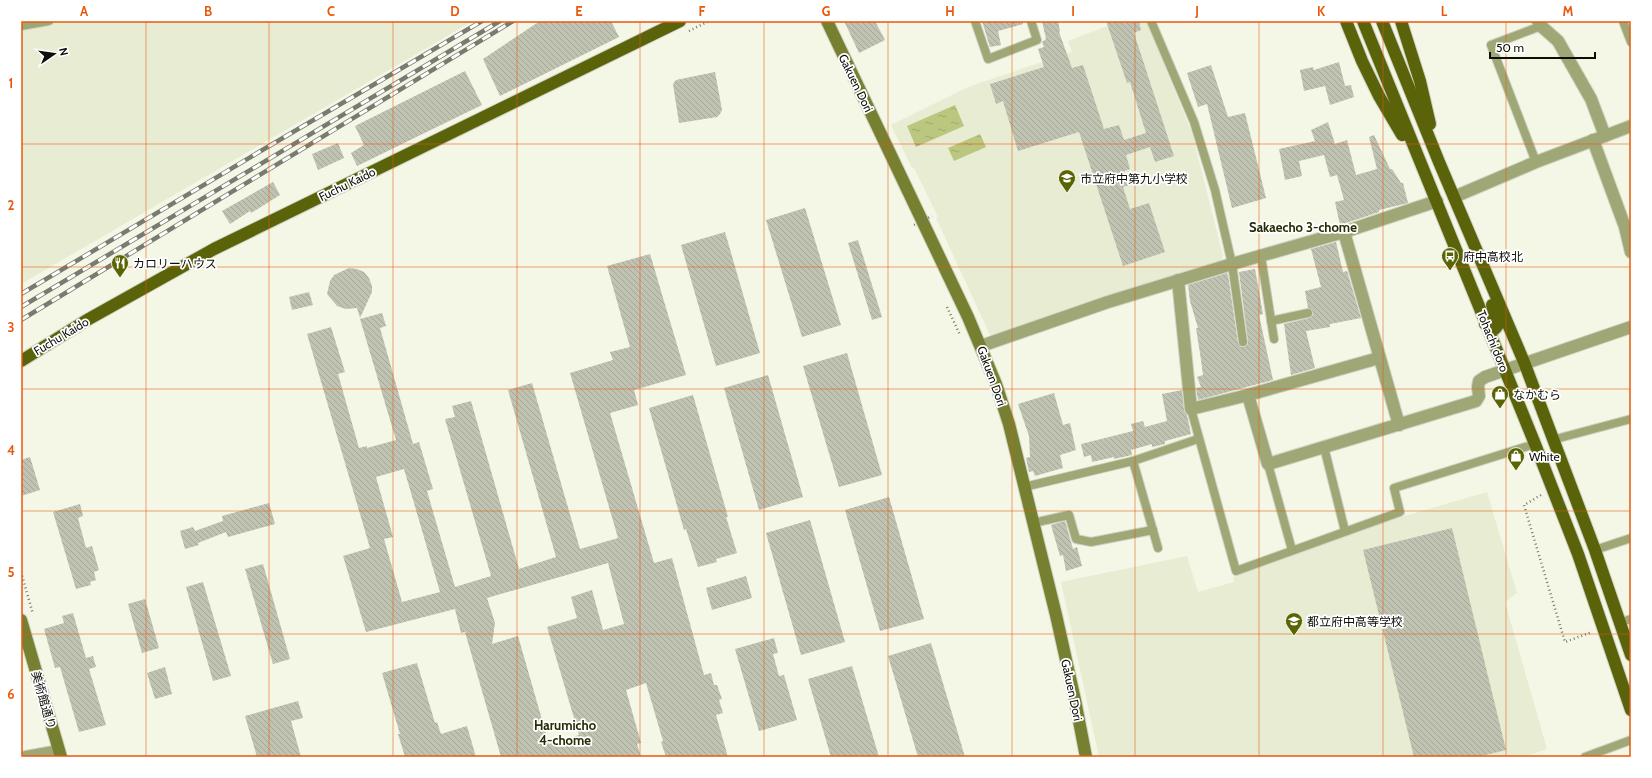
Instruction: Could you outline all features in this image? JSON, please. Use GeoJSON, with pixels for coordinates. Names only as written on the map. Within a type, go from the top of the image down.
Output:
{"type":"FeatureCollection","features":[{"type":"Feature","properties":{"kind":"main road","name":"Fuchu Kaido"},"geometry":{"type":"LineString","coordinates":[[21,361],[87,320],[214,249],[680,21]]}},
{"type":"Feature","properties":{"kind":"main road"},"geometry":{"type":"LineString","coordinates":[[1346,21],[1362,61],[1379,96],[1422,169]]}},
{"type":"Feature","properties":{"kind":"main road","name":"Tohachi doro"},"geometry":{"type":"LineString","coordinates":[[1363,21],[1535,444],[1604,627],[1631,710]]}},
{"type":"Feature","properties":{"kind":"main road","name":"Tohachi doro"},"geometry":{"type":"LineString","coordinates":[[1382,21],[1439,162],[1524,362],[1552,440],[1595,550],[1626,620],[1631,655]]}},
{"type":"Feature","properties":{"kind":"main road"},"geometry":{"type":"LineString","coordinates":[[1401,21],[1420,81],[1439,162]]}},
{"type":"Feature","properties":{"kind":"main road"},"geometry":{"type":"LineString","coordinates":[[1472,237],[1479,273],[1498,325],[1495,329],[1492,329],[1486,324]]}},
{"type":"Feature","properties":{"kind":"street","name":"Gakuen Dori"},"geometry":{"type":"LineString","coordinates":[[827,21],[981,346],[1002,403],[1070,677],[1086,757]]}},
{"type":"Feature","properties":{"kind":"street"},"geometry":{"type":"LineString","coordinates":[[1539,23],[1558,42],[1591,98],[1605,136]]}},
{"type":"Feature","properties":{"kind":"street"},"geometry":{"type":"LineString","coordinates":[[1454,197],[1536,162],[1631,126]]}},
{"type":"Feature","properties":{"kind":"street"},"geometry":{"type":"LineString","coordinates":[[1594,140],[1628,226],[1631,252]]}},
{"type":"Feature","properties":{"kind":"street"},"geometry":{"type":"LineString","coordinates":[[981,346],[1108,302],[1344,232],[1436,201]]}},
{"type":"Feature","properties":{"kind":"street"},"geometry":{"type":"LineString","coordinates":[[1344,232],[1399,425]]}},
{"type":"Feature","properties":{"kind":"street"},"geometry":{"type":"LineString","coordinates":[[1178,280],[1191,409],[1248,395],[1379,358]]}},
{"type":"Feature","properties":{"kind":"street"},"geometry":{"type":"LineString","coordinates":[[1248,395],[1268,464],[1476,401],[1479,396],[1479,381],[1504,369],[1631,326]]}},
{"type":"Feature","properties":{"kind":"street","name":"美術館通り"},"geometry":{"type":"LineString","coordinates":[[21,620],[60,754]]}},
{"type":"Feature","properties":{"kind":"street"},"geometry":{"type":"LineString","coordinates":[[26,757],[60,754]]}},
{"type":"Feature","properties":{"kind":"lane"},"geometry":{"type":"LineString","coordinates":[[21,26],[49,21]]}},
{"type":"Feature","properties":{"kind":"lane"},"geometry":{"type":"LineString","coordinates":[[975,21],[988,58],[1037,40],[1031,21]]}},
{"type":"Feature","properties":{"kind":"lane"},"geometry":{"type":"LineString","coordinates":[[1151,21],[1194,122],[1215,190],[1232,264],[1243,342]]}},
{"type":"Feature","properties":{"kind":"lane"},"geometry":{"type":"LineString","coordinates":[[1623,21],[1631,42]]}},
{"type":"Feature","properties":{"kind":"lane"},"geometry":{"type":"LineString","coordinates":[[1536,162],[1491,45],[1539,23]]}},
{"type":"Feature","properties":{"kind":"lane"},"geometry":{"type":"LineString","coordinates":[[1261,256],[1274,339]]}},
{"type":"Feature","properties":{"kind":"lane"},"geometry":{"type":"LineString","coordinates":[[1271,321],[1308,313]]}},
{"type":"Feature","properties":{"kind":"lane"},"geometry":{"type":"LineString","coordinates":[[1191,409],[1198,439],[1236,572],[1292,550],[1400,512],[1394,488],[1535,444]]}},
{"type":"Feature","properties":{"kind":"lane"},"geometry":{"type":"LineString","coordinates":[[1552,440],[1631,419]]}},
{"type":"Feature","properties":{"kind":"lane"},"geometry":{"type":"LineString","coordinates":[[1024,487],[1133,461],[1198,439]]}},
{"type":"Feature","properties":{"kind":"lane"},"geometry":{"type":"LineString","coordinates":[[1324,447],[1345,531]]}},
{"type":"Feature","properties":{"kind":"lane"},"geometry":{"type":"LineString","coordinates":[[1133,461],[1158,548]]}},
{"type":"Feature","properties":{"kind":"lane"},"geometry":{"type":"LineString","coordinates":[[1268,464],[1292,550]]}},
{"type":"Feature","properties":{"kind":"lane"},"geometry":{"type":"LineString","coordinates":[[1033,523],[1069,515],[1076,539],[1092,542],[1153,530]]}},
{"type":"Feature","properties":{"kind":"lane"},"geometry":{"type":"LineString","coordinates":[[1595,550],[1631,538]]}},
{"type":"Feature","properties":{"kind":"lane"},"geometry":{"type":"LineString","coordinates":[[1585,757],[1631,740]]}},
{"type":"Feature","properties":{"kind":"path"},"geometry":{"type":"LineString","coordinates":[[688,32],[710,21]]}},
{"type":"Feature","properties":{"kind":"path"},"geometry":{"type":"LineString","coordinates":[[914,225],[932,216]]}},
{"type":"Feature","properties":{"kind":"path"},"geometry":{"type":"LineString","coordinates":[[945,301],[961,337]]}},
{"type":"Feature","properties":{"kind":"path"},"geometry":{"type":"LineString","coordinates":[[1552,488],[1524,505],[1565,642],[1604,627]]}},
{"type":"Feature","properties":{"kind":"shaded area"},"geometry":{"type":"Polygon","coordinates":[[[21,21],[473,21],[21,284],[21,21]]]}},
{"type":"Feature","properties":{"kind":"shaded area","name":"市立府中第九小学校"},"geometry":{"type":"Polygon","coordinates":[[[1120,21],[1146,21],[1192,133],[1223,256],[1220,262],[991,337],[936,218],[938,217],[891,125],[968,87],[1072,52],[1068,41],[1120,21]]]}},
{"type":"Feature","properties":{"kind":"shaded area","name":"都立府中高等学校"},"geometry":{"type":"Polygon","coordinates":[[[1487,492],[1517,593],[1505,602],[1547,749],[1524,757],[1099,757],[1061,582],[1187,556],[1198,592],[1234,582],[1233,577],[1374,525],[1487,492]]]}},
{"type":"Feature","properties":{"kind":"water"},"geometry":{"type":"Polygon","coordinates":[[[955,105],[964,126],[916,147],[907,126],[955,105]]]}},
{"type":"Feature","properties":{"kind":"water"},"geometry":{"type":"Polygon","coordinates":[[[980,134],[986,147],[954,161],[948,148],[980,134]]]}},
{"type":"Feature","properties":{"kind":"building"},"geometry":{"type":"Polygon","coordinates":[[[540,21],[611,21],[619,37],[500,96],[483,59],[540,21]]]}},
{"type":"Feature","properties":{"kind":"building"},"geometry":{"type":"Polygon","coordinates":[[[844,21],[875,21],[885,40],[859,53],[844,21]]]}},
{"type":"Feature","properties":{"kind":"building"},"geometry":{"type":"Polygon","coordinates":[[[982,21],[1023,21],[1023,24],[998,31],[1001,45],[990,47],[982,21]]]}},
{"type":"Feature","properties":{"kind":"building"},"geometry":{"type":"Polygon","coordinates":[[[1042,21],[1058,21],[1059,32],[1072,68],[1083,65],[1104,129],[1119,125],[1124,140],[1146,133],[1130,82],[1127,83],[1106,21],[1139,21],[1141,30],[1134,33],[1174,156],[1155,162],[1150,147],[1126,155],[1130,169],[1124,171],[1129,185],[1123,187],[1130,209],[1149,203],[1165,252],[1123,266],[1079,132],[1018,151],[1003,101],[996,104],[990,84],[1044,67],[1038,49],[1044,47],[1042,42],[1046,39],[1042,21]]]}},
{"type":"Feature","properties":{"kind":"building"},"geometry":{"type":"Polygon","coordinates":[[[1339,62],[1345,86],[1351,85],[1354,97],[1330,105],[1325,86],[1304,91],[1300,70],[1313,67],[1314,70],[1339,62]]]}},
{"type":"Feature","properties":{"kind":"building"},"geometry":{"type":"Polygon","coordinates":[[[1211,65],[1228,117],[1245,113],[1266,198],[1232,208],[1207,104],[1198,107],[1187,73],[1211,65]]]}},
{"type":"Feature","properties":{"kind":"building"},"geometry":{"type":"Polygon","coordinates":[[[465,71],[482,105],[357,166],[351,153],[364,145],[355,126],[465,71]]]}},
{"type":"Feature","properties":{"kind":"building"},"geometry":{"type":"Polygon","coordinates":[[[715,72],[722,110],[720,114],[717,117],[679,123],[673,84],[676,80],[715,72]]]}},
{"type":"Feature","properties":{"kind":"building"},"geometry":{"type":"Polygon","coordinates":[[[1328,122],[1335,144],[1347,140],[1356,175],[1377,169],[1369,137],[1374,135],[1390,169],[1392,169],[1401,183],[1403,183],[1408,203],[1379,210],[1379,212],[1340,225],[1335,202],[1344,200],[1337,175],[1330,177],[1324,155],[1299,161],[1302,176],[1285,180],[1279,149],[1315,141],[1311,130],[1328,122]]]}},
{"type":"Feature","properties":{"kind":"building"},"geometry":{"type":"Polygon","coordinates":[[[338,143],[344,158],[318,170],[312,154],[338,143]]]}},
{"type":"Feature","properties":{"kind":"building"},"geometry":{"type":"Polygon","coordinates":[[[273,182],[280,195],[251,213],[250,211],[230,224],[222,211],[273,182]]]}},
{"type":"Feature","properties":{"kind":"building"},"geometry":{"type":"Polygon","coordinates":[[[805,208],[841,325],[802,337],[766,220],[805,208]]]}},
{"type":"Feature","properties":{"kind":"building"},"geometry":{"type":"Polygon","coordinates":[[[725,232],[760,353],[716,366],[681,245],[725,232]]]}},
{"type":"Feature","properties":{"kind":"building"},"geometry":{"type":"Polygon","coordinates":[[[858,240],[882,317],[872,320],[848,243],[858,240]]]}},
{"type":"Feature","properties":{"kind":"building"},"geometry":{"type":"Polygon","coordinates":[[[1336,242],[1343,272],[1347,271],[1361,318],[1330,324],[1330,327],[1306,331],[1315,368],[1291,375],[1284,324],[1309,318],[1313,315],[1312,310],[1308,308],[1305,291],[1321,287],[1311,249],[1336,242]]]}},
{"type":"Feature","properties":{"kind":"building"},"geometry":{"type":"Polygon","coordinates":[[[650,254],[686,375],[634,390],[638,405],[610,413],[654,563],[672,558],[704,675],[711,673],[714,685],[717,685],[722,699],[719,700],[723,713],[716,715],[728,757],[666,757],[661,742],[663,741],[646,683],[626,690],[641,743],[637,744],[641,757],[501,757],[465,632],[461,633],[455,609],[366,632],[343,556],[370,548],[307,334],[331,327],[345,372],[338,374],[359,448],[367,446],[367,448],[396,440],[360,319],[382,313],[386,326],[380,328],[413,444],[419,442],[433,489],[427,491],[455,587],[491,576],[445,419],[455,417],[452,406],[471,401],[519,569],[556,557],[508,390],[532,383],[580,549],[618,538],[570,373],[613,360],[610,352],[630,347],[607,266],[650,254]],[[404,469],[376,477],[393,537],[384,539],[402,602],[440,592],[404,469]],[[608,563],[487,598],[495,623],[492,644],[518,636],[549,744],[579,735],[547,627],[577,618],[571,597],[592,590],[603,630],[624,624],[608,563]]]}},
{"type":"Feature","properties":{"kind":"building"},"geometry":{"type":"Polygon","coordinates":[[[349,268],[364,272],[369,278],[372,286],[372,292],[360,318],[357,308],[346,309],[337,306],[327,294],[330,281],[334,275],[349,268]]]}},
{"type":"Feature","properties":{"kind":"building"},"geometry":{"type":"Polygon","coordinates":[[[1255,269],[1263,314],[1259,315],[1273,380],[1198,400],[1196,388],[1201,387],[1197,377],[1203,375],[1196,328],[1198,328],[1190,301],[1188,285],[1227,273],[1238,343],[1241,347],[1244,347],[1248,344],[1248,341],[1239,272],[1255,269]]]}},
{"type":"Feature","properties":{"kind":"building"},"geometry":{"type":"Polygon","coordinates":[[[309,292],[313,305],[292,310],[289,297],[309,292]]]}},
{"type":"Feature","properties":{"kind":"building"},"geometry":{"type":"Polygon","coordinates":[[[847,353],[882,475],[839,487],[803,366],[847,353]]]}},
{"type":"Feature","properties":{"kind":"building"},"geometry":{"type":"Polygon","coordinates":[[[768,375],[803,497],[759,510],[724,388],[768,375]]]}},
{"type":"Feature","properties":{"kind":"building"},"geometry":{"type":"Polygon","coordinates":[[[1182,390],[1184,410],[1187,415],[1191,434],[1165,441],[1165,444],[1152,447],[1152,444],[1131,450],[1132,455],[1114,459],[1114,457],[1092,462],[1091,455],[1084,457],[1081,444],[1133,431],[1131,424],[1143,421],[1145,427],[1167,421],[1162,394],[1182,390]]]}},
{"type":"Feature","properties":{"kind":"building"},"geometry":{"type":"Polygon","coordinates":[[[1054,393],[1063,425],[1070,423],[1076,450],[1060,455],[1063,468],[1035,476],[1033,471],[1029,472],[1026,458],[1030,457],[1029,436],[1018,404],[1054,393]]]}},
{"type":"Feature","properties":{"kind":"building"},"geometry":{"type":"Polygon","coordinates":[[[693,395],[737,553],[716,559],[717,562],[698,567],[686,529],[684,530],[649,408],[693,395]]]}},
{"type":"Feature","properties":{"kind":"building"},"geometry":{"type":"Polygon","coordinates":[[[30,457],[40,490],[21,496],[21,460],[30,457]]]}},
{"type":"Feature","properties":{"kind":"building"},"geometry":{"type":"Polygon","coordinates":[[[889,497],[924,619],[880,631],[845,510],[889,497]]]}},
{"type":"Feature","properties":{"kind":"building"},"geometry":{"type":"Polygon","coordinates":[[[269,503],[275,524],[228,537],[226,532],[198,543],[199,545],[185,549],[180,531],[193,527],[195,531],[223,521],[222,516],[269,503]]]}},
{"type":"Feature","properties":{"kind":"building"},"geometry":{"type":"Polygon","coordinates":[[[80,504],[83,516],[78,518],[86,548],[92,546],[99,570],[94,572],[96,580],[90,582],[91,585],[76,589],[53,512],[80,504]]]}},
{"type":"Feature","properties":{"kind":"building"},"geometry":{"type":"Polygon","coordinates":[[[810,520],[845,642],[801,655],[766,533],[810,520]]]}},
{"type":"Feature","properties":{"kind":"building"},"geometry":{"type":"Polygon","coordinates":[[[1065,521],[1073,549],[1077,547],[1082,566],[1066,571],[1063,555],[1060,556],[1051,525],[1065,521]]]}},
{"type":"Feature","properties":{"kind":"building"},"geometry":{"type":"Polygon","coordinates":[[[1452,528],[1506,750],[1478,757],[1414,757],[1363,550],[1452,528]]]}},
{"type":"Feature","properties":{"kind":"building"},"geometry":{"type":"Polygon","coordinates":[[[263,564],[290,659],[273,664],[245,569],[263,564]]]}},
{"type":"Feature","properties":{"kind":"building"},"geometry":{"type":"Polygon","coordinates":[[[746,576],[752,598],[712,610],[706,588],[746,576]]]}},
{"type":"Feature","properties":{"kind":"building"},"geometry":{"type":"Polygon","coordinates":[[[203,582],[231,676],[213,681],[186,587],[203,582]]]}},
{"type":"Feature","properties":{"kind":"building"},"geometry":{"type":"Polygon","coordinates":[[[145,599],[159,648],[142,653],[128,604],[145,599]]]}},
{"type":"Feature","properties":{"kind":"building"},"geometry":{"type":"Polygon","coordinates":[[[73,613],[86,658],[93,656],[96,667],[89,669],[106,725],[79,732],[60,667],[55,668],[44,629],[64,623],[62,616],[73,613]]]}},
{"type":"Feature","properties":{"kind":"building"},"geometry":{"type":"Polygon","coordinates":[[[774,638],[778,653],[773,654],[779,676],[784,675],[797,720],[759,731],[735,649],[774,638]]]}},
{"type":"Feature","properties":{"kind":"building"},"geometry":{"type":"Polygon","coordinates":[[[931,643],[965,757],[918,757],[888,656],[931,643]]]}},
{"type":"Feature","properties":{"kind":"building"},"geometry":{"type":"Polygon","coordinates":[[[417,663],[435,723],[437,722],[441,734],[467,726],[476,757],[405,757],[398,734],[400,734],[382,673],[417,663]]]}},
{"type":"Feature","properties":{"kind":"building"},"geometry":{"type":"Polygon","coordinates":[[[852,666],[879,757],[831,757],[808,679],[852,666]]]}},
{"type":"Feature","properties":{"kind":"building"},"geometry":{"type":"Polygon","coordinates":[[[165,667],[172,694],[155,699],[147,673],[165,667]]]}},
{"type":"Feature","properties":{"kind":"building"},"geometry":{"type":"Polygon","coordinates":[[[298,701],[303,718],[291,721],[301,757],[257,757],[245,716],[298,701]]]}},
{"type":"Feature","properties":{"kind":"railway"},"geometry":{"type":"LineString","coordinates":[[21,294],[482,21]]}},
{"type":"Feature","properties":{"kind":"railway"},"geometry":{"type":"LineString","coordinates":[[21,307],[500,21]]}},
{"type":"Feature","properties":{"kind":"railway"},"geometry":{"type":"LineString","coordinates":[[21,320],[513,21]]}},
{"type":"Feature","properties":{"kind":"place","name":"市立府中第九小学校"},"geometry":{"type":"Point","coordinates":[1067,193]}},
{"type":"Feature","properties":{"kind":"place","name":"府中高校北"},"geometry":{"type":"Point","coordinates":[1450,271]}},
{"type":"Feature","properties":{"kind":"place","name":"カロリーハウス"},"geometry":{"type":"Point","coordinates":[120,278]}},
{"type":"Feature","properties":{"kind":"place","name":"なかむら"},"geometry":{"type":"Point","coordinates":[1500,409]}},
{"type":"Feature","properties":{"kind":"place","name":"White"},"geometry":{"type":"Point","coordinates":[1516,471]}},
{"type":"Feature","properties":{"kind":"place","name":"都立府中高等学校"},"geometry":{"type":"Point","coordinates":[1294,636]}},
{"type":"Feature","properties":{"kind":"district","name":"Sakaecho 3-chome"},"geometry":{"type":"Point","coordinates":[1303,227]}},
{"type":"Feature","properties":{"kind":"district","name":"Harumicho 4-chome"},"geometry":{"type":"Point","coordinates":[565,732]}}]}
